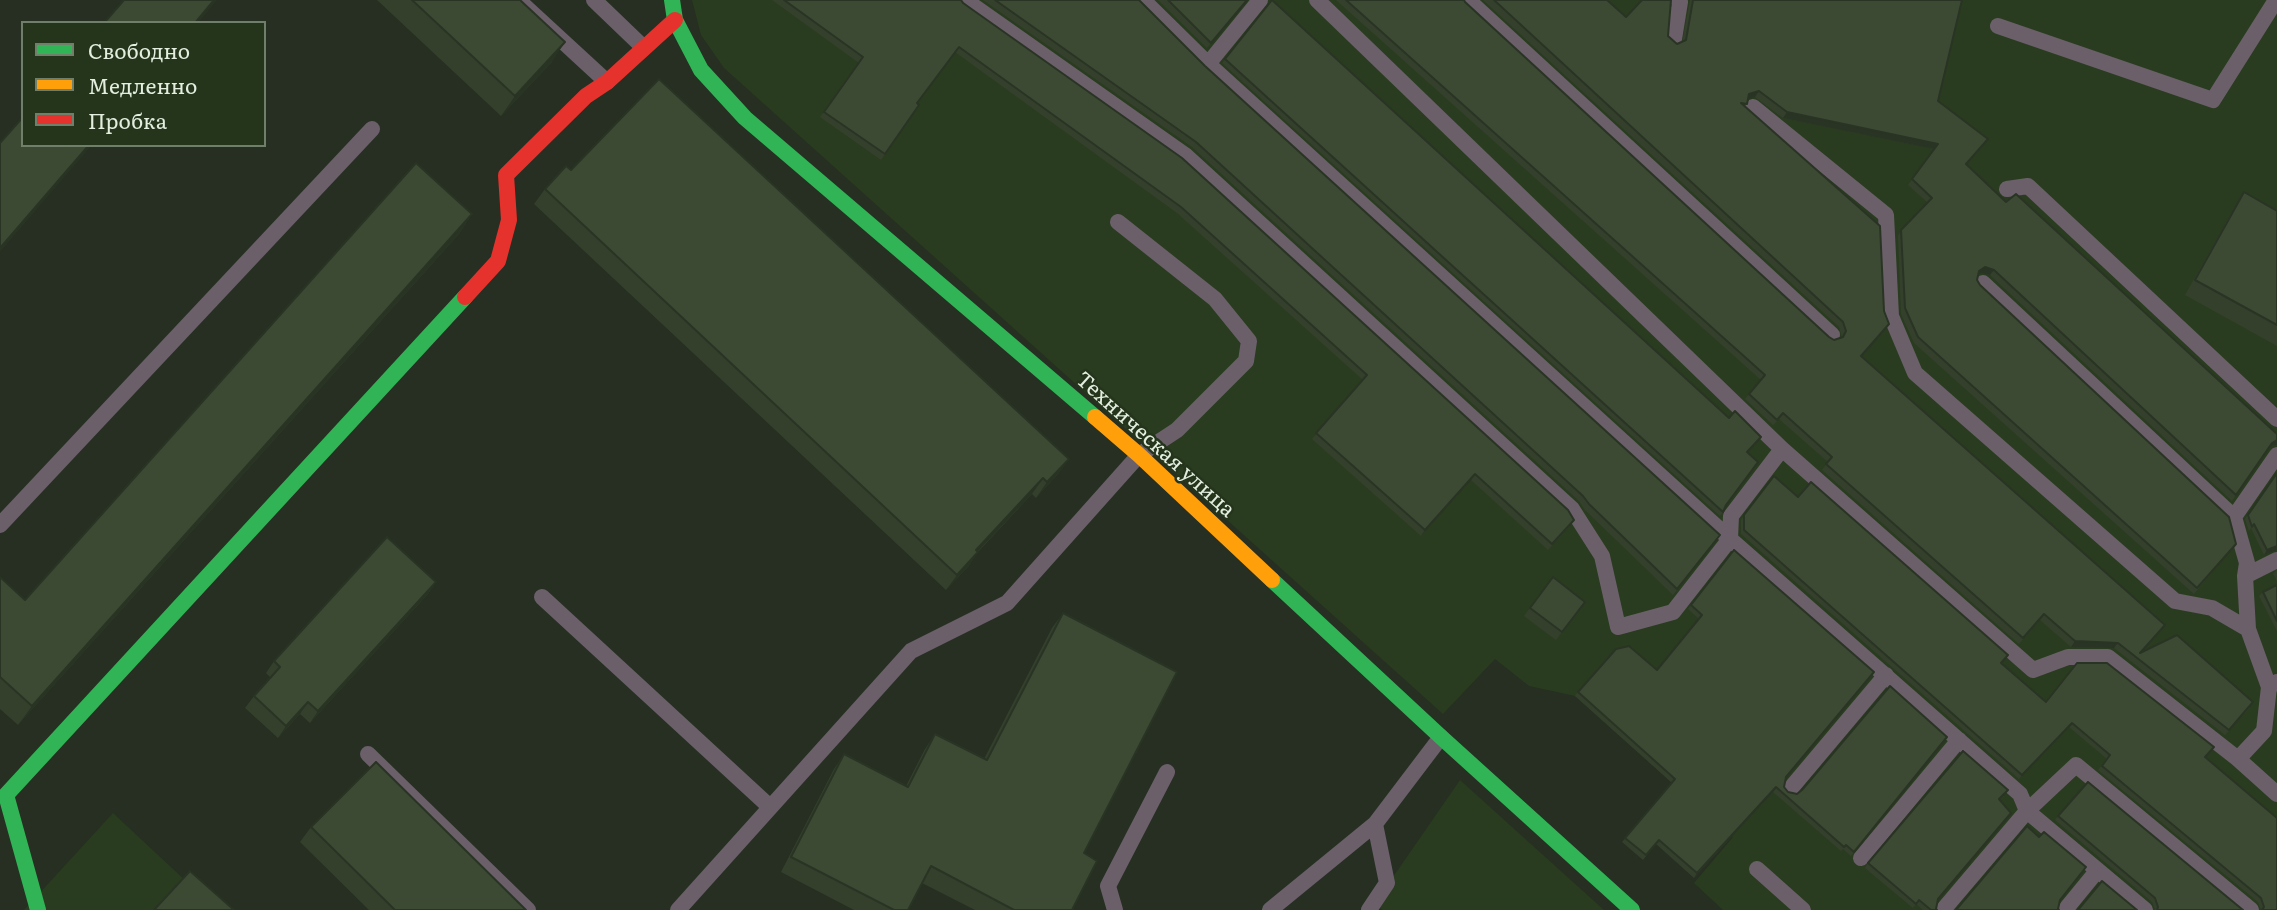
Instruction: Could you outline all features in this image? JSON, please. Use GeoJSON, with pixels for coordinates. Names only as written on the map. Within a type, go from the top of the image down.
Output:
{"type":"FeatureCollection","features":[{"type":"Feature","properties":{"kind":"street","name":"Техническая улица"},"geometry":{"type":"LineString","coordinates":[[672,0],[675,20],[701,70],[745,118],[1139,455],[1441,737],[1632,910]]}},
{"type":"Feature","properties":{"kind":"street"},"geometry":{"type":"LineString","coordinates":[[38,910],[3,792],[498,261],[509,220],[506,175],[586,96],[607,82],[675,20]]}},
{"type":"Feature","properties":{"kind":"lane"},"geometry":{"type":"LineString","coordinates":[[517,0],[607,82]]}},
{"type":"Feature","properties":{"kind":"lane"},"geometry":{"type":"LineString","coordinates":[[594,0],[644,48]]}},
{"type":"Feature","properties":{"kind":"lane"},"geometry":{"type":"LineString","coordinates":[[965,0],[1185,155],[1572,509],[1602,556],[1618,627],[1673,612],[1730,539],[1731,516],[1782,449]]}},
{"type":"Feature","properties":{"kind":"lane"},"geometry":{"type":"LineString","coordinates":[[1143,0],[1208,64],[1730,539],[2020,794],[2027,811],[2145,910]]}},
{"type":"Feature","properties":{"kind":"lane"},"geometry":{"type":"LineString","coordinates":[[1208,64],[1259,0]]}},
{"type":"Feature","properties":{"kind":"lane"},"geometry":{"type":"LineString","coordinates":[[1317,0],[1782,449],[2033,670],[2068,657],[2108,657],[2277,794]]}},
{"type":"Feature","properties":{"kind":"lane"},"geometry":{"type":"LineString","coordinates":[[1468,0],[1832,335]]}},
{"type":"Feature","properties":{"kind":"lane"},"geometry":{"type":"LineString","coordinates":[[1674,39],[1680,2],[1678,0]]}},
{"type":"Feature","properties":{"kind":"lane"},"geometry":{"type":"LineString","coordinates":[[1998,26],[2213,100],[2276,0]]}},
{"type":"Feature","properties":{"kind":"lane"},"geometry":{"type":"LineString","coordinates":[[1753,107],[1886,215],[1891,316],[1915,373],[2175,601],[2212,608],[2248,629]]}},
{"type":"Feature","properties":{"kind":"lane"},"geometry":{"type":"LineString","coordinates":[[0,525],[372,129]]}},
{"type":"Feature","properties":{"kind":"lane"},"geometry":{"type":"LineString","coordinates":[[2007,189],[2028,186],[2277,419]]}},
{"type":"Feature","properties":{"kind":"lane"},"geometry":{"type":"LineString","coordinates":[[677,910],[911,652],[1007,603],[1139,455],[1177,430],[1246,361],[1249,341],[1215,299],[1118,222]]}},
{"type":"Feature","properties":{"kind":"lane"},"geometry":{"type":"LineString","coordinates":[[1983,283],[2234,517],[2247,563],[2245,576],[2248,629],[2273,684],[2264,731],[2238,760]]}},
{"type":"Feature","properties":{"kind":"lane"},"geometry":{"type":"LineString","coordinates":[[2234,517],[2277,455]]}},
{"type":"Feature","properties":{"kind":"lane"},"geometry":{"type":"LineString","coordinates":[[2245,576],[2277,560]]}},
{"type":"Feature","properties":{"kind":"lane"},"geometry":{"type":"LineString","coordinates":[[542,597],[770,807]]}},
{"type":"Feature","properties":{"kind":"lane"},"geometry":{"type":"LineString","coordinates":[[1791,788],[1886,675]]}},
{"type":"Feature","properties":{"kind":"lane"},"geometry":{"type":"LineString","coordinates":[[1270,910],[1375,824],[1441,737]]}},
{"type":"Feature","properties":{"kind":"lane"},"geometry":{"type":"LineString","coordinates":[[1861,858],[1959,740]]}},
{"type":"Feature","properties":{"kind":"lane"},"geometry":{"type":"LineString","coordinates":[[368,754],[528,910]]}},
{"type":"Feature","properties":{"kind":"lane"},"geometry":{"type":"LineString","coordinates":[[1943,910],[2027,811],[2076,765],[2251,910]]}},
{"type":"Feature","properties":{"kind":"lane"},"geometry":{"type":"LineString","coordinates":[[1115,910],[1108,886],[1167,772]]}},
{"type":"Feature","properties":{"kind":"lane"},"geometry":{"type":"LineString","coordinates":[[1369,910],[1387,883],[1375,824]]}},
{"type":"Feature","properties":{"kind":"lane"},"geometry":{"type":"LineString","coordinates":[[1757,869],[1803,910]]}},
{"type":"Feature","properties":{"kind":"lane"},"geometry":{"type":"LineString","coordinates":[[2065,910],[2097,871]]}},
{"type":"Feature","properties":{"kind":"shaded area"},"geometry":{"type":"Polygon","coordinates":[[[692,0],[2277,0],[2277,910],[1723,910],[1694,883],[1733,837],[1575,696],[1529,686],[1495,659],[1443,714],[724,68],[701,35],[692,0]]]}},
{"type":"Feature","properties":{"kind":"shaded area"},"geometry":{"type":"Polygon","coordinates":[[[1460,780],[1604,910],[1382,910],[1375,903],[1460,780]]]}},
{"type":"Feature","properties":{"kind":"shaded area"},"geometry":{"type":"Polygon","coordinates":[[[113,813],[217,910],[24,910],[113,813]]]}},
{"type":"Feature","properties":{"kind":"building"},"geometry":{"type":"Polygon","coordinates":[[[124,0],[214,0],[197,21],[106,21],[124,0]]]}},
{"type":"Feature","properties":{"kind":"building"},"geometry":{"type":"Polygon","coordinates":[[[412,0],[520,0],[565,42],[515,96],[412,0]]]}},
{"type":"Feature","properties":{"kind":"building"},"geometry":{"type":"Polygon","coordinates":[[[784,0],[961,0],[1182,158],[1568,510],[1574,520],[1552,544],[1475,474],[1425,530],[1316,433],[1367,375],[1181,207],[959,47],[917,103],[919,105],[885,154],[824,112],[863,57],[784,0]]]}},
{"type":"Feature","properties":{"kind":"building"},"geometry":{"type":"Polygon","coordinates":[[[995,0],[1139,0],[1205,66],[1720,535],[1677,589],[1583,496],[1196,142],[995,0]]]}},
{"type":"Feature","properties":{"kind":"building"},"geometry":{"type":"Polygon","coordinates":[[[1168,0],[1247,0],[1211,43],[1168,0]]]}},
{"type":"Feature","properties":{"kind":"building"},"geometry":{"type":"Polygon","coordinates":[[[1272,0],[1729,418],[1735,411],[1761,437],[1747,452],[1758,462],[1723,512],[1225,59],[1272,0]]]}},
{"type":"Feature","properties":{"kind":"building"},"geometry":{"type":"Polygon","coordinates":[[[1346,0],[1464,0],[1834,340],[1843,337],[1846,331],[1843,322],[1494,0],[1607,0],[1626,17],[1642,0],[1671,0],[1668,36],[1677,44],[1686,40],[1693,0],[1962,0],[1938,101],[1988,139],[1966,164],[2006,202],[2016,194],[2277,434],[2277,440],[2272,443],[2236,495],[1994,270],[1985,267],[1979,271],[1977,280],[1980,285],[2229,517],[2236,544],[2197,588],[1918,337],[1905,308],[1901,230],[1932,198],[1912,179],[1938,144],[1787,112],[1759,91],[1749,94],[1747,104],[1741,103],[1880,226],[1884,311],[1889,324],[1861,356],[2165,625],[2140,653],[2177,635],[2253,702],[2229,730],[2118,643],[2075,641],[2044,614],[2023,638],[1826,464],[1832,457],[1783,413],[1777,420],[1749,394],[1765,375],[1346,0]]]}},
{"type":"Feature","properties":{"kind":"building"},"geometry":{"type":"Polygon","coordinates":[[[659,79],[1069,459],[1047,482],[1043,478],[976,550],[978,552],[957,575],[545,189],[566,166],[571,170],[659,79]]]}},
{"type":"Feature","properties":{"kind":"building"},"geometry":{"type":"Polygon","coordinates":[[[21,119],[21,147],[87,147],[0,248],[0,143],[21,119]]]}},
{"type":"Feature","properties":{"kind":"building"},"geometry":{"type":"Polygon","coordinates":[[[416,163],[472,214],[32,706],[0,677],[0,577],[25,600],[416,163]]]}},
{"type":"Feature","properties":{"kind":"building"},"geometry":{"type":"Polygon","coordinates":[[[2244,192],[2277,211],[2277,325],[2195,280],[2244,192]]]}},
{"type":"Feature","properties":{"kind":"building"},"geometry":{"type":"Polygon","coordinates":[[[2277,473],[2277,546],[2267,550],[2254,524],[2252,527],[2248,515],[2277,473]]]}},
{"type":"Feature","properties":{"kind":"building"},"geometry":{"type":"Polygon","coordinates":[[[1774,476],[1798,497],[1811,482],[2008,655],[2001,663],[2046,702],[2077,663],[2107,663],[2214,747],[2205,757],[2277,818],[2277,910],[2262,910],[2264,907],[2261,898],[2102,766],[2110,755],[2072,723],[2022,775],[1744,530],[1744,515],[1774,476]]]}},
{"type":"Feature","properties":{"kind":"building"},"geometry":{"type":"Polygon","coordinates":[[[387,537],[436,582],[318,711],[308,702],[286,726],[254,696],[280,667],[274,661],[387,537]]]}},
{"type":"Feature","properties":{"kind":"building"},"geometry":{"type":"Polygon","coordinates":[[[1734,550],[1874,672],[1786,777],[1784,787],[1788,792],[1797,794],[1802,790],[1890,686],[1947,737],[1854,852],[1846,845],[1844,847],[1776,787],[1697,873],[1659,840],[1646,855],[1625,838],[1675,779],[1578,692],[1616,649],[1629,646],[1657,670],[1702,615],[1691,605],[1734,550]]]}},
{"type":"Feature","properties":{"kind":"building"},"geometry":{"type":"Polygon","coordinates":[[[1553,577],[1585,602],[1562,632],[1530,608],[1553,577]]]}},
{"type":"Feature","properties":{"kind":"building"},"geometry":{"type":"Polygon","coordinates":[[[2277,585],[2277,621],[2263,592],[2277,585]]]}},
{"type":"Feature","properties":{"kind":"building"},"geometry":{"type":"Polygon","coordinates":[[[1063,613],[1177,672],[1084,853],[1097,861],[1072,910],[1014,910],[931,866],[908,910],[894,910],[791,857],[844,754],[908,787],[935,734],[987,760],[1063,613]]]}},
{"type":"Feature","properties":{"kind":"building"},"geometry":{"type":"Polygon","coordinates":[[[1963,751],[2008,790],[1999,799],[2011,813],[1938,899],[1937,910],[1931,910],[1919,900],[1916,904],[1868,863],[1963,751]]]}},
{"type":"Feature","properties":{"kind":"building"},"geometry":{"type":"Polygon","coordinates":[[[376,762],[526,910],[395,910],[311,827],[376,762]]]}},
{"type":"Feature","properties":{"kind":"building"},"geometry":{"type":"Polygon","coordinates":[[[2088,782],[2243,910],[2157,910],[2155,898],[2058,816],[2088,782]]]}},
{"type":"Feature","properties":{"kind":"building"},"geometry":{"type":"Polygon","coordinates":[[[2027,826],[2039,837],[2044,832],[2086,867],[2060,900],[2059,910],[1956,910],[2027,826]]]}},
{"type":"Feature","properties":{"kind":"building"},"geometry":{"type":"Polygon","coordinates":[[[190,871],[234,910],[154,910],[190,871]]]}},
{"type":"Feature","properties":{"kind":"building"},"geometry":{"type":"Polygon","coordinates":[[[2102,881],[2137,910],[2078,910],[2102,881]]]}},
{"type":"Feature","properties":{"kind":"traffic: fast"},"geometry":{"type":"LineString","coordinates":[[672,0],[675,20],[701,70],[745,118],[1095,417]]}},
{"type":"Feature","properties":{"kind":"traffic: fast"},"geometry":{"type":"LineString","coordinates":[[38,910],[6,795],[465,297]]}},
{"type":"Feature","properties":{"kind":"traffic: fast"},"geometry":{"type":"LineString","coordinates":[[1272,580],[1632,910]]}},
{"type":"Feature","properties":{"kind":"traffic: slow"},"geometry":{"type":"LineString","coordinates":[[1095,417],[1272,580]]}},
{"type":"Feature","properties":{"kind":"traffic: jam"},"geometry":{"type":"LineString","coordinates":[[465,297],[498,261],[509,220],[506,175],[586,96],[607,82],[675,20]]}}]}
